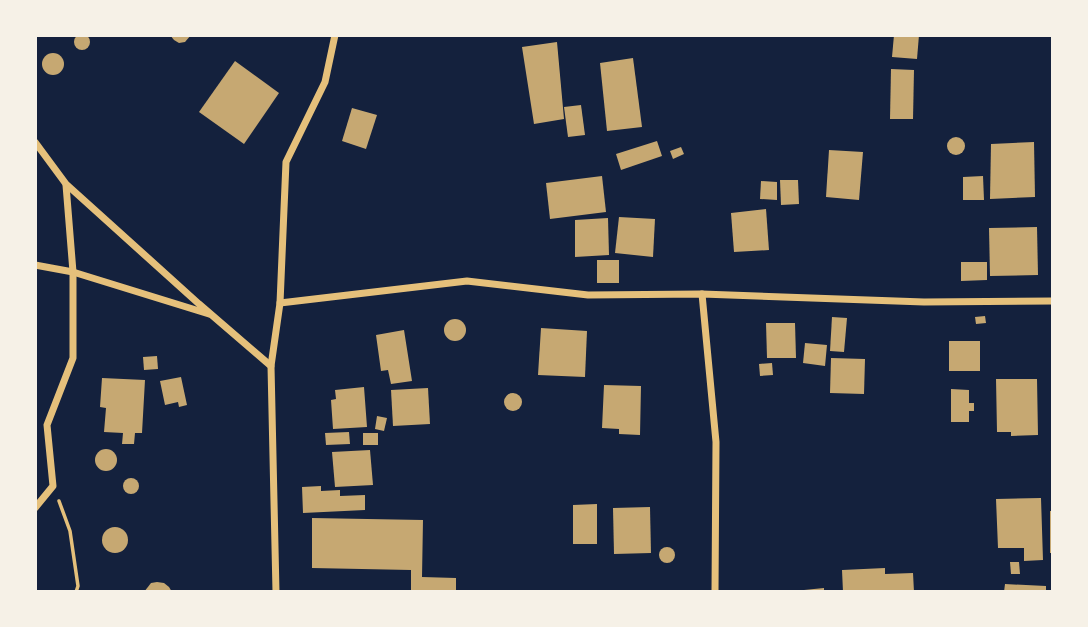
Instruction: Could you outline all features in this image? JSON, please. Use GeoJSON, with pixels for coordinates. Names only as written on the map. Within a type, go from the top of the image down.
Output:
{"type":"FeatureCollection","features":[{"type":"Feature","properties":{"kind":"street"},"geometry":{"type":"LineString","coordinates":[[276,592],[271,366],[280,303],[286,162],[325,82],[335,35]]}},
{"type":"Feature","properties":{"kind":"street"},"geometry":{"type":"LineString","coordinates":[[35,142],[66,184],[271,366]]}},
{"type":"Feature","properties":{"kind":"street"},"geometry":{"type":"LineString","coordinates":[[35,508],[53,486],[47,425],[72,358],[73,272],[66,184]]}},
{"type":"Feature","properties":{"kind":"street"},"geometry":{"type":"LineString","coordinates":[[35,265],[73,272],[212,315]]}},
{"type":"Feature","properties":{"kind":"street"},"geometry":{"type":"LineString","coordinates":[[280,303],[467,281],[588,295],[702,294],[924,302],[1053,301]]}},
{"type":"Feature","properties":{"kind":"street"},"geometry":{"type":"LineString","coordinates":[[702,294],[716,442],[715,592]]}},
{"type":"Feature","properties":{"kind":"path"},"geometry":{"type":"LineString","coordinates":[[53,486],[70,531],[78,586],[76,592]]}},
{"type":"Feature","properties":{"kind":"building"},"geometry":{"type":"Polygon","coordinates":[[[82,34],[90,42],[82,50],[74,42],[82,34]]]}},
{"type":"Feature","properties":{"kind":"building"},"geometry":{"type":"Polygon","coordinates":[[[170,35],[191,35],[185,42],[179,43],[170,35]]]}},
{"type":"Feature","properties":{"kind":"building"},"geometry":{"type":"Polygon","coordinates":[[[894,35],[919,35],[917,59],[892,57],[894,35]]]}},
{"type":"Feature","properties":{"kind":"building"},"geometry":{"type":"Polygon","coordinates":[[[557,42],[564,119],[534,124],[522,47],[557,42]]]}},
{"type":"Feature","properties":{"kind":"building"},"geometry":{"type":"Polygon","coordinates":[[[53,53],[61,56],[64,64],[61,72],[53,75],[45,72],[42,64],[45,56],[53,53]]]}},
{"type":"Feature","properties":{"kind":"building"},"geometry":{"type":"Polygon","coordinates":[[[633,58],[642,127],[607,131],[600,63],[633,58]]]}},
{"type":"Feature","properties":{"kind":"building"},"geometry":{"type":"Polygon","coordinates":[[[235,61],[279,93],[244,144],[199,112],[235,61]]]}},
{"type":"Feature","properties":{"kind":"building"},"geometry":{"type":"Polygon","coordinates":[[[891,69],[914,70],[913,119],[890,119],[891,69]]]}},
{"type":"Feature","properties":{"kind":"building"},"geometry":{"type":"Polygon","coordinates":[[[581,105],[585,135],[568,137],[564,107],[581,105]]]}},
{"type":"Feature","properties":{"kind":"building"},"geometry":{"type":"Polygon","coordinates":[[[352,108],[377,115],[366,149],[342,141],[352,108]]]}},
{"type":"Feature","properties":{"kind":"building"},"geometry":{"type":"Polygon","coordinates":[[[952,137],[960,137],[965,146],[963,153],[952,155],[947,150],[947,142],[952,137]]]}},
{"type":"Feature","properties":{"kind":"building"},"geometry":{"type":"Polygon","coordinates":[[[657,141],[662,156],[621,170],[616,154],[657,141]]]}},
{"type":"Feature","properties":{"kind":"building"},"geometry":{"type":"Polygon","coordinates":[[[1034,142],[1035,197],[990,199],[991,144],[1034,142]]]}},
{"type":"Feature","properties":{"kind":"building"},"geometry":{"type":"Polygon","coordinates":[[[681,147],[684,154],[673,159],[670,151],[681,147]]]}},
{"type":"Feature","properties":{"kind":"building"},"geometry":{"type":"Polygon","coordinates":[[[829,150],[863,152],[859,200],[826,197],[829,150]]]}},
{"type":"Feature","properties":{"kind":"building"},"geometry":{"type":"Polygon","coordinates":[[[602,176],[606,212],[550,219],[546,183],[602,176]]]}},
{"type":"Feature","properties":{"kind":"building"},"geometry":{"type":"Polygon","coordinates":[[[983,176],[984,200],[963,200],[963,177],[983,176]]]}},
{"type":"Feature","properties":{"kind":"building"},"geometry":{"type":"Polygon","coordinates":[[[780,180],[798,180],[799,204],[781,205],[780,180]]]}},
{"type":"Feature","properties":{"kind":"building"},"geometry":{"type":"Polygon","coordinates":[[[761,181],[777,182],[777,200],[760,199],[761,181]]]}},
{"type":"Feature","properties":{"kind":"building"},"geometry":{"type":"Polygon","coordinates":[[[766,209],[769,250],[734,252],[731,213],[766,209]]]}},
{"type":"Feature","properties":{"kind":"building"},"geometry":{"type":"Polygon","coordinates":[[[619,217],[655,219],[653,257],[615,253],[619,217]]]}},
{"type":"Feature","properties":{"kind":"building"},"geometry":{"type":"Polygon","coordinates":[[[608,218],[609,255],[575,257],[575,220],[608,218]]]}},
{"type":"Feature","properties":{"kind":"building"},"geometry":{"type":"Polygon","coordinates":[[[1037,227],[1038,275],[990,276],[989,228],[1037,227]]]}},
{"type":"Feature","properties":{"kind":"building"},"geometry":{"type":"Polygon","coordinates":[[[597,260],[619,260],[619,283],[597,283],[597,260]]]}},
{"type":"Feature","properties":{"kind":"building"},"geometry":{"type":"Polygon","coordinates":[[[961,262],[987,262],[987,280],[961,281],[961,262]]]}},
{"type":"Feature","properties":{"kind":"building"},"geometry":{"type":"Polygon","coordinates":[[[985,316],[986,323],[976,324],[975,317],[985,316]]]}},
{"type":"Feature","properties":{"kind":"building"},"geometry":{"type":"Polygon","coordinates":[[[832,317],[847,318],[844,352],[830,351],[832,317]]]}},
{"type":"Feature","properties":{"kind":"building"},"geometry":{"type":"Polygon","coordinates":[[[455,319],[463,322],[466,330],[463,338],[455,341],[447,338],[444,330],[447,322],[455,319]]]}},
{"type":"Feature","properties":{"kind":"building"},"geometry":{"type":"Polygon","coordinates":[[[766,323],[795,323],[796,358],[767,358],[766,323]]]}},
{"type":"Feature","properties":{"kind":"building"},"geometry":{"type":"Polygon","coordinates":[[[541,328],[587,331],[585,377],[538,375],[541,328]]]}},
{"type":"Feature","properties":{"kind":"building"},"geometry":{"type":"Polygon","coordinates":[[[404,330],[412,381],[391,384],[388,370],[381,371],[376,335],[404,330]]]}},
{"type":"Feature","properties":{"kind":"building"},"geometry":{"type":"Polygon","coordinates":[[[949,341],[980,341],[980,371],[949,371],[949,341]]]}},
{"type":"Feature","properties":{"kind":"building"},"geometry":{"type":"Polygon","coordinates":[[[805,343],[827,345],[825,366],[803,363],[805,343]]]}},
{"type":"Feature","properties":{"kind":"building"},"geometry":{"type":"Polygon","coordinates":[[[157,356],[158,369],[144,370],[143,357],[157,356]]]}},
{"type":"Feature","properties":{"kind":"building"},"geometry":{"type":"Polygon","coordinates":[[[831,358],[865,359],[864,394],[830,393],[831,358]]]}},
{"type":"Feature","properties":{"kind":"building"},"geometry":{"type":"Polygon","coordinates":[[[772,363],[773,375],[760,376],[759,364],[772,363]]]}},
{"type":"Feature","properties":{"kind":"building"},"geometry":{"type":"Polygon","coordinates":[[[181,377],[187,405],[179,407],[178,402],[165,405],[160,381],[181,377]]]}},
{"type":"Feature","properties":{"kind":"building"},"geometry":{"type":"Polygon","coordinates":[[[102,378],[145,380],[142,433],[135,433],[134,444],[122,444],[123,433],[104,432],[106,408],[100,407],[102,378]]]}},
{"type":"Feature","properties":{"kind":"building"},"geometry":{"type":"Polygon","coordinates":[[[996,379],[1037,379],[1038,435],[1011,436],[1011,432],[997,432],[996,379]]]}},
{"type":"Feature","properties":{"kind":"building"},"geometry":{"type":"Polygon","coordinates":[[[604,385],[641,386],[640,435],[619,434],[619,429],[602,428],[604,385]]]}},
{"type":"Feature","properties":{"kind":"building"},"geometry":{"type":"Polygon","coordinates":[[[364,387],[367,427],[333,429],[331,400],[336,399],[335,390],[364,387]]]}},
{"type":"Feature","properties":{"kind":"building"},"geometry":{"type":"Polygon","coordinates":[[[428,388],[430,424],[393,426],[391,390],[428,388]]]}},
{"type":"Feature","properties":{"kind":"building"},"geometry":{"type":"Polygon","coordinates":[[[951,389],[969,390],[969,403],[974,403],[974,411],[969,411],[969,422],[951,422],[951,389]]]}},
{"type":"Feature","properties":{"kind":"building"},"geometry":{"type":"Polygon","coordinates":[[[513,393],[519,396],[522,402],[519,408],[513,411],[507,408],[504,402],[507,396],[513,393]]]}},
{"type":"Feature","properties":{"kind":"building"},"geometry":{"type":"Polygon","coordinates":[[[377,416],[387,418],[384,431],[375,429],[377,416]]]}},
{"type":"Feature","properties":{"kind":"building"},"geometry":{"type":"Polygon","coordinates":[[[349,432],[350,444],[326,445],[325,433],[349,432]]]}},
{"type":"Feature","properties":{"kind":"building"},"geometry":{"type":"Polygon","coordinates":[[[363,433],[378,433],[378,445],[363,445],[363,433]]]}},
{"type":"Feature","properties":{"kind":"building"},"geometry":{"type":"Polygon","coordinates":[[[106,449],[114,452],[117,460],[114,468],[106,471],[98,468],[95,460],[98,452],[106,449]]]}},
{"type":"Feature","properties":{"kind":"building"},"geometry":{"type":"Polygon","coordinates":[[[370,450],[373,485],[335,487],[332,452],[370,450]]]}},
{"type":"Feature","properties":{"kind":"building"},"geometry":{"type":"Polygon","coordinates":[[[131,478],[137,480],[137,492],[131,494],[125,492],[123,486],[125,480],[131,478]]]}},
{"type":"Feature","properties":{"kind":"building"},"geometry":{"type":"Polygon","coordinates":[[[321,486],[321,491],[340,490],[340,496],[365,495],[365,510],[303,513],[302,487],[321,486]]]}},
{"type":"Feature","properties":{"kind":"building"},"geometry":{"type":"Polygon","coordinates":[[[1041,498],[1043,560],[1024,561],[1024,548],[998,548],[996,499],[1041,498]]]}},
{"type":"Feature","properties":{"kind":"building"},"geometry":{"type":"Polygon","coordinates":[[[597,504],[597,544],[573,544],[573,505],[597,504]]]}},
{"type":"Feature","properties":{"kind":"building"},"geometry":{"type":"Polygon","coordinates":[[[650,507],[651,553],[614,554],[613,508],[650,507]]]}},
{"type":"Feature","properties":{"kind":"building"},"geometry":{"type":"Polygon","coordinates":[[[1050,511],[1053,511],[1053,553],[1050,553],[1050,511]]]}},
{"type":"Feature","properties":{"kind":"building"},"geometry":{"type":"Polygon","coordinates":[[[312,518],[423,520],[422,577],[456,578],[456,592],[411,592],[411,570],[312,568],[312,518]]]}},
{"type":"Feature","properties":{"kind":"building"},"geometry":{"type":"Polygon","coordinates":[[[115,527],[124,531],[128,540],[124,549],[115,553],[106,549],[102,540],[106,531],[115,527]]]}},
{"type":"Feature","properties":{"kind":"building"},"geometry":{"type":"Polygon","coordinates":[[[667,547],[675,555],[667,563],[659,555],[667,547]]]}},
{"type":"Feature","properties":{"kind":"building"},"geometry":{"type":"Polygon","coordinates":[[[1010,562],[1019,562],[1020,574],[1011,574],[1010,562]]]}},
{"type":"Feature","properties":{"kind":"building"},"geometry":{"type":"Polygon","coordinates":[[[885,568],[885,574],[913,573],[914,592],[843,592],[842,570],[885,568]]]}},
{"type":"Feature","properties":{"kind":"building"},"geometry":{"type":"Polygon","coordinates":[[[151,583],[164,583],[172,592],[144,592],[151,583]]]}},
{"type":"Feature","properties":{"kind":"building"},"geometry":{"type":"Polygon","coordinates":[[[1005,584],[1046,586],[1046,592],[1004,592],[1005,584]]]}},
{"type":"Feature","properties":{"kind":"building"},"geometry":{"type":"Polygon","coordinates":[[[824,588],[824,592],[804,592],[804,590],[824,588]]]}}]}
